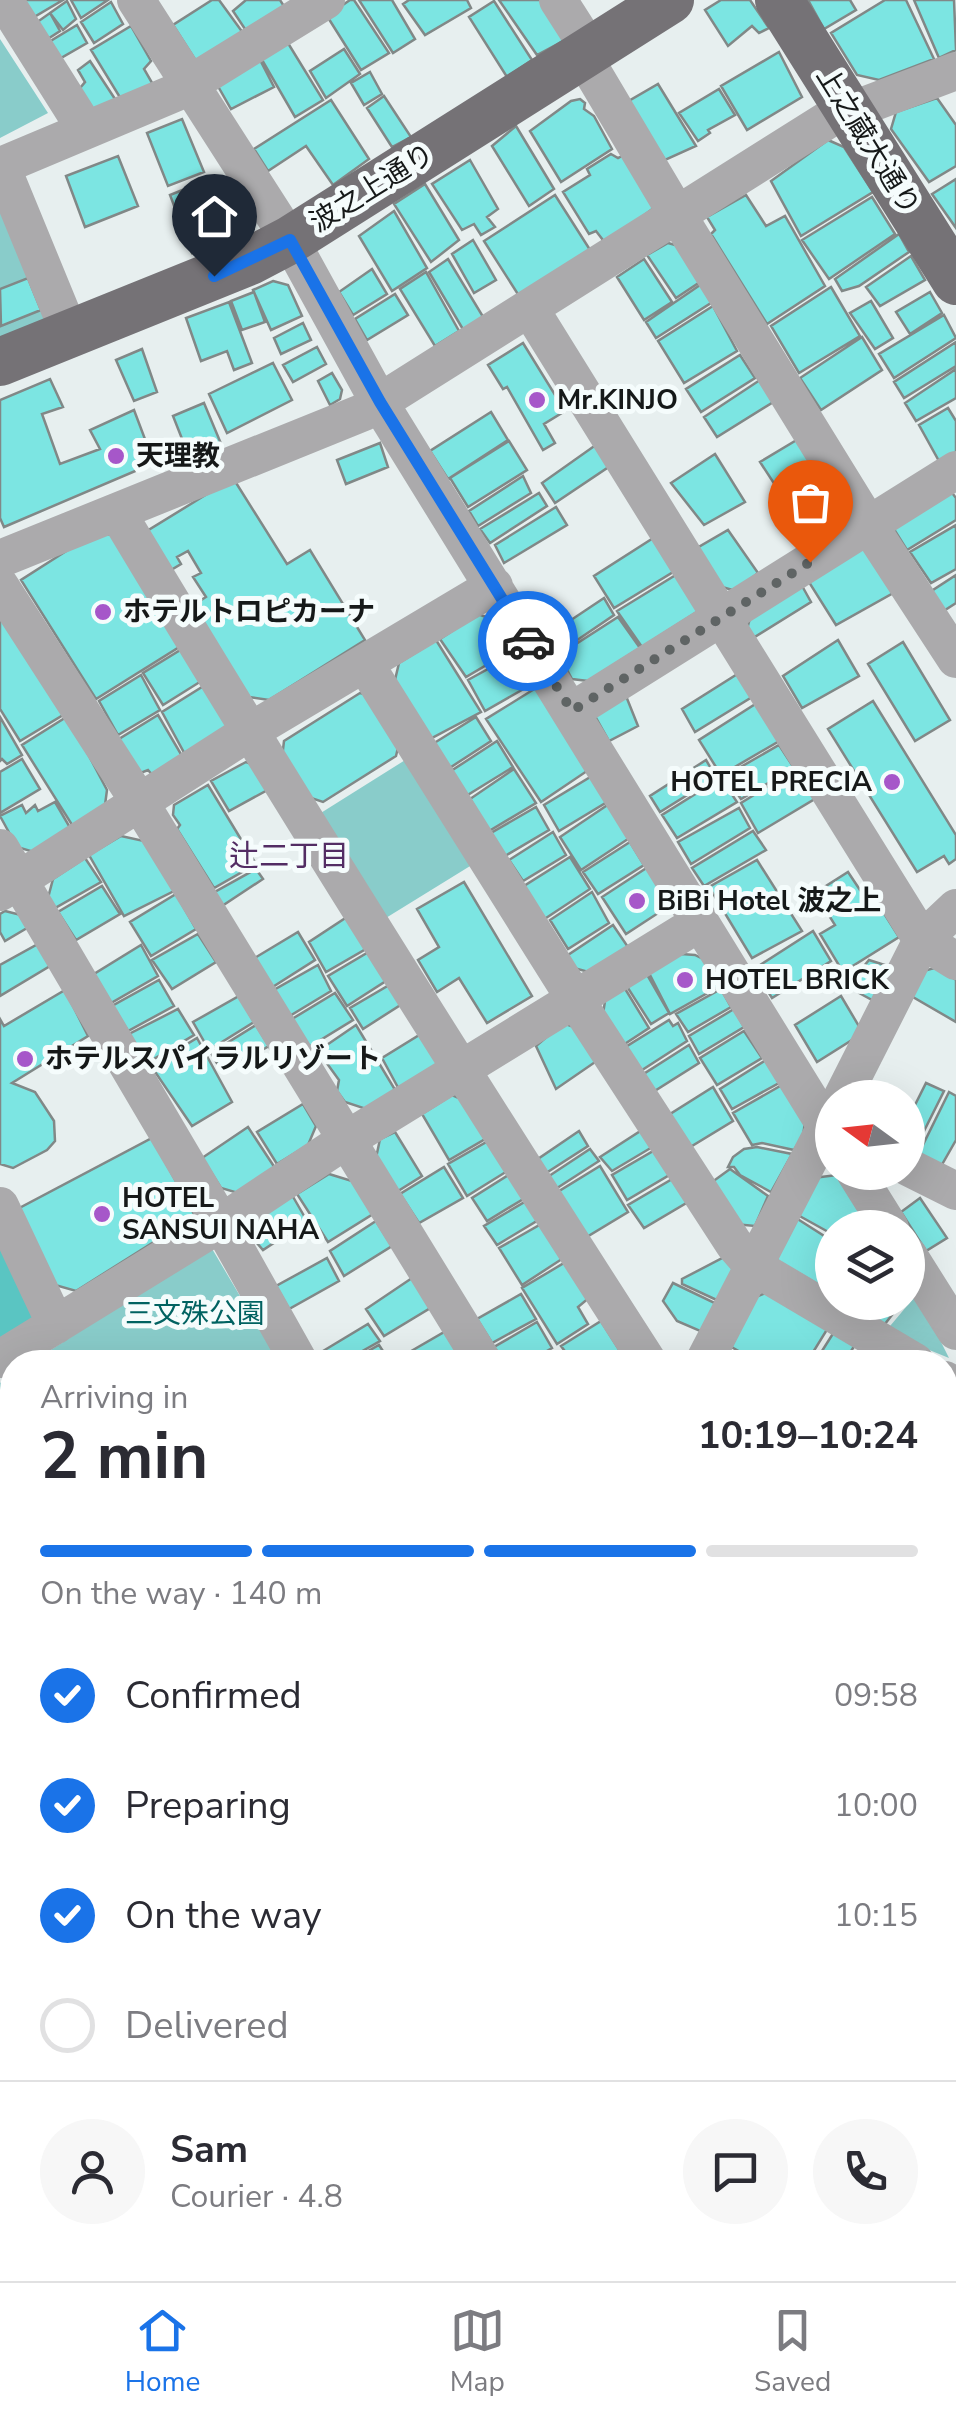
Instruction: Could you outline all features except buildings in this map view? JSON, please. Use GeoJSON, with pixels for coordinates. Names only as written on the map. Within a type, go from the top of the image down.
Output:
{"type":"FeatureCollection","features":[{"type":"Feature","properties":{"kind":"main road","name":"波之上通り"},"geometry":{"type":"LineString","coordinates":[[0,362],[250,261],[290,240],[670,0]]}},
{"type":"Feature","properties":{"kind":"main road","name":"上之蔵大通り"},"geometry":{"type":"LineString","coordinates":[[779,0],[956,281]]}},
{"type":"Feature","properties":{"kind":"street"},"geometry":{"type":"LineString","coordinates":[[4,0],[86,130]]}},
{"type":"Feature","properties":{"kind":"street"},"geometry":{"type":"LineString","coordinates":[[136,0],[290,240],[380,402],[699,923],[815,1094]]}},
{"type":"Feature","properties":{"kind":"street"},"geometry":{"type":"LineString","coordinates":[[558,0],[581,36],[593,73],[678,216],[868,524],[956,658]]}},
{"type":"Feature","properties":{"kind":"street"},"geometry":{"type":"LineString","coordinates":[[70,334],[1,166],[188,84],[305,6]]}},
{"type":"Feature","properties":{"kind":"street"},"geometry":{"type":"LineString","coordinates":[[0,559],[364,412],[829,119],[956,71]]}},
{"type":"Feature","properties":{"kind":"street"},"geometry":{"type":"LineString","coordinates":[[530,309],[922,940],[956,961]]}},
{"type":"Feature","properties":{"kind":"street"},"geometry":{"type":"LineString","coordinates":[[572,711],[956,470]]}},
{"type":"Feature","properties":{"kind":"street"},"geometry":{"type":"LineString","coordinates":[[117,512],[460,1071],[640,1350]]}},
{"type":"Feature","properties":{"kind":"street"},"geometry":{"type":"LineString","coordinates":[[0,586],[140,803],[476,1350]]}},
{"type":"Feature","properties":{"kind":"street"},"geometry":{"type":"LineString","coordinates":[[10,886],[249,732],[494,586]]}},
{"type":"Feature","properties":{"kind":"street"},"geometry":{"type":"LineString","coordinates":[[365,664],[734,1244],[753,1266],[895,1350]]}},
{"type":"Feature","properties":{"kind":"street"},"geometry":{"type":"LineString","coordinates":[[0,848],[10,886],[221,1222],[292,1350]]}},
{"type":"Feature","properties":{"kind":"street"},"geometry":{"type":"LineString","coordinates":[[853,1080],[922,940],[956,908]]}},
{"type":"Feature","properties":{"kind":"street"},"geometry":{"type":"LineString","coordinates":[[15,1350],[699,923]]}},
{"type":"Feature","properties":{"kind":"street"},"geometry":{"type":"LineString","coordinates":[[710,1350],[815,1154]]}},
{"type":"Feature","properties":{"kind":"street"},"geometry":{"type":"LineString","coordinates":[[925,1176],[956,1191]]}},
{"type":"Feature","properties":{"kind":"street"},"geometry":{"type":"LineString","coordinates":[[0,1206],[56,1325]]}},
{"type":"Feature","properties":{"kind":"street"},"geometry":{"type":"LineString","coordinates":[[925,1282],[956,1331]]}},
{"type":"Feature","properties":{"kind":"green space"},"geometry":{"type":"Polygon","coordinates":[[[0,39],[48,113],[0,138],[0,39]]]}},
{"type":"Feature","properties":{"kind":"green space"},"geometry":{"type":"Polygon","coordinates":[[[0,186],[51,317],[0,337],[0,186]]]}},
{"type":"Feature","properties":{"kind":"green space"},"geometry":{"type":"Polygon","coordinates":[[[410,757],[475,863],[381,921],[316,816],[410,757]]]}},
{"type":"Feature","properties":{"kind":"green space","name":"三文殊公園"},"geometry":{"type":"Polygon","coordinates":[[[211,1247],[272,1350],[51,1350],[211,1247]]]}},
{"type":"Feature","properties":{"kind":"green space"},"geometry":{"type":"Polygon","coordinates":[[[925,1310],[945,1350],[929,1350],[885,1332],[895,1320],[925,1320],[925,1310]]]}},
{"type":"Feature","properties":{"kind":"shaded area"},"geometry":{"type":"Polygon","coordinates":[[[0,1233],[39,1320],[0,1344],[0,1233]]]}},
{"type":"Feature","properties":{"kind":"way so far"},"geometry":{"type":"LineString","coordinates":[[528,641],[572,711],[810,562]]}},
{"type":"Feature","properties":{"kind":"place","name":"Mr.KINJO"},"geometry":{"type":"Point","coordinates":[537,400]}},
{"type":"Feature","properties":{"kind":"place","name":"天理教"},"geometry":{"type":"Point","coordinates":[116,456]}},
{"type":"Feature","properties":{"kind":"place","name":"ホテルトロピカーナ"},"geometry":{"type":"Point","coordinates":[103,612]}},
{"type":"Feature","properties":{"kind":"place","name":"HOTEL PRECIA"},"geometry":{"type":"Point","coordinates":[892,782]}},
{"type":"Feature","properties":{"kind":"place","name":"BiBi Hotel 波之上"},"geometry":{"type":"Point","coordinates":[637,901]}},
{"type":"Feature","properties":{"kind":"place","name":"HOTEL BRICK"},"geometry":{"type":"Point","coordinates":[685,980]}},
{"type":"Feature","properties":{"kind":"place","name":"ホテルスパイラルリゾート"},"geometry":{"type":"Point","coordinates":[25,1059]}},
{"type":"Feature","properties":{"kind":"place","name":"HOTEL SANSUI NAHA"},"geometry":{"type":"Point","coordinates":[102,1214]}},
{"type":"Feature","properties":{"kind":"district","name":"辻二丁目"},"geometry":{"type":"Point","coordinates":[289,856]}},
{"type":"Feature","properties":{"kind":"route"},"geometry":{"type":"LineString","coordinates":[[214,276],[290,240],[380,402],[528,641]]}}]}
